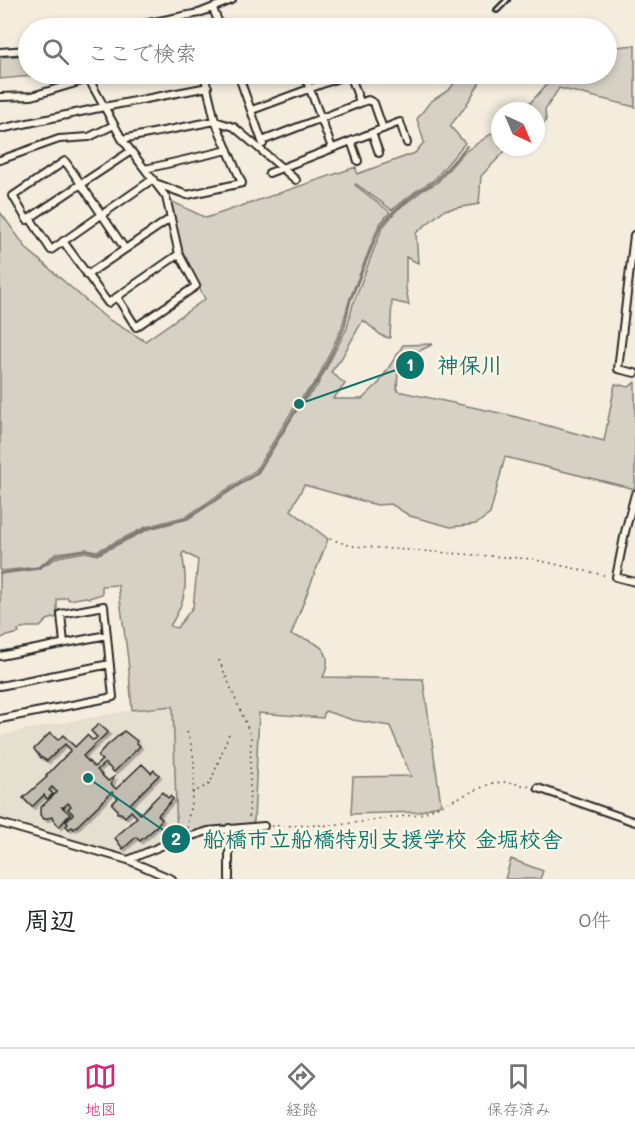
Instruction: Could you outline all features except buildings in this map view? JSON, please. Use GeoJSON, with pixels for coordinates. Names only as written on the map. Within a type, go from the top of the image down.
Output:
{"type":"FeatureCollection","features":[{"type":"Feature","properties":{"kind":"street"},"geometry":{"type":"LineString","coordinates":[[177,18],[213,9],[232,0]]}},
{"type":"Feature","properties":{"kind":"street"},"geometry":{"type":"LineString","coordinates":[[213,9],[217,18]]}},
{"type":"Feature","properties":{"kind":"street"},"geometry":{"type":"LineString","coordinates":[[0,52],[18,51]]}},
{"type":"Feature","properties":{"kind":"street"},"geometry":{"type":"LineString","coordinates":[[0,97],[32,96],[65,84]]}},
{"type":"Feature","properties":{"kind":"street"},"geometry":{"type":"LineString","coordinates":[[92,84],[122,139],[166,197],[179,254],[196,286],[136,327],[117,297]]}},
{"type":"Feature","properties":{"kind":"street"},"geometry":{"type":"LineString","coordinates":[[155,181],[187,195],[242,183],[215,121],[207,84]]}},
{"type":"Feature","properties":{"kind":"street"},"geometry":{"type":"LineString","coordinates":[[242,84],[266,153]]}},
{"type":"Feature","properties":{"kind":"street"},"geometry":{"type":"LineString","coordinates":[[308,84],[332,148]]}},
{"type":"Feature","properties":{"kind":"street"},"geometry":{"type":"LineString","coordinates":[[252,110],[319,84]]}},
{"type":"Feature","properties":{"kind":"street"},"geometry":{"type":"LineString","coordinates":[[354,84],[360,102]]}},
{"type":"Feature","properties":{"kind":"street"},"geometry":{"type":"LineString","coordinates":[[0,129],[104,106],[208,87]]}},
{"type":"Feature","properties":{"kind":"street"},"geometry":{"type":"LineString","coordinates":[[262,141],[368,100],[374,102],[383,129]]}},
{"type":"Feature","properties":{"kind":"street"},"geometry":{"type":"LineString","coordinates":[[122,139],[215,121],[234,127],[296,180]]}},
{"type":"Feature","properties":{"kind":"street"},"geometry":{"type":"LineString","coordinates":[[269,173],[400,122],[407,143]]}},
{"type":"Feature","properties":{"kind":"street"},"geometry":{"type":"LineString","coordinates":[[0,160],[59,139],[89,137],[114,125]]}},
{"type":"Feature","properties":{"kind":"street"},"geometry":{"type":"LineString","coordinates":[[372,133],[379,153]]}},
{"type":"Feature","properties":{"kind":"street"},"geometry":{"type":"LineString","coordinates":[[351,141],[358,161]]}},
{"type":"Feature","properties":{"kind":"street"},"geometry":{"type":"LineString","coordinates":[[145,169],[228,150]]}},
{"type":"Feature","properties":{"kind":"street"},"geometry":{"type":"LineString","coordinates":[[30,219],[131,151]]}},
{"type":"Feature","properties":{"kind":"street"},"geometry":{"type":"LineString","coordinates":[[125,249],[102,214],[65,161],[13,196],[27,220],[30,219],[51,250],[102,214],[155,181]]}},
{"type":"Feature","properties":{"kind":"street"},"geometry":{"type":"LineString","coordinates":[[87,275],[171,218]]}},
{"type":"Feature","properties":{"kind":"street"},"geometry":{"type":"LineString","coordinates":[[634,235],[618,369],[635,373]]}},
{"type":"Feature","properties":{"kind":"street"},"geometry":{"type":"LineString","coordinates":[[63,242],[108,303],[179,254]]}},
{"type":"Feature","properties":{"kind":"street"},"geometry":{"type":"LineString","coordinates":[[635,494],[624,532],[616,577],[635,582]]}},
{"type":"Feature","properties":{"kind":"street"},"geometry":{"type":"LineString","coordinates":[[0,719],[113,697],[104,606],[61,614],[64,643]]}},
{"type":"Feature","properties":{"kind":"street"},"geometry":{"type":"LineString","coordinates":[[0,656],[107,635]]}},
{"type":"Feature","properties":{"kind":"street"},"geometry":{"type":"LineString","coordinates":[[0,686],[110,664]]}},
{"type":"Feature","properties":{"kind":"street"},"geometry":{"type":"LineString","coordinates":[[538,788],[635,822]]}},
{"type":"Feature","properties":{"kind":"street"},"geometry":{"type":"LineString","coordinates":[[0,823],[128,860],[151,875],[172,879]]}},
{"type":"Feature","properties":{"kind":"street"},"geometry":{"type":"LineString","coordinates":[[128,860],[166,844],[208,831],[264,826]]}},
{"type":"Feature","properties":{"kind":"street"},"geometry":{"type":"LineString","coordinates":[[229,828],[229,879]]}},
{"type":"Feature","properties":{"kind":"lane"},"geometry":{"type":"LineString","coordinates":[[497,10],[507,0]]}},
{"type":"Feature","properties":{"kind":"path"},"geometry":{"type":"LineString","coordinates":[[330,539],[352,546],[532,559],[616,577]]}},
{"type":"Feature","properties":{"kind":"path"},"geometry":{"type":"LineString","coordinates":[[219,660],[251,736],[249,824]]}},
{"type":"Feature","properties":{"kind":"path"},"geometry":{"type":"LineString","coordinates":[[192,794],[210,784],[230,731]]}},
{"type":"Feature","properties":{"kind":"path"},"geometry":{"type":"LineString","coordinates":[[187,732],[194,751],[195,771],[187,825],[189,834]]}},
{"type":"Feature","properties":{"kind":"path"},"geometry":{"type":"LineString","coordinates":[[264,826],[338,825],[421,814],[492,783],[507,782],[538,788]]}},
{"type":"Feature","properties":{"kind":"shaded area"},"geometry":{"type":"Polygon","coordinates":[[[635,45],[635,107],[559,88],[545,110],[545,102],[531,102],[547,84],[617,84],[617,47],[635,45]]]}},
{"type":"Feature","properties":{"kind":"shaded area"},"geometry":{"type":"Polygon","coordinates":[[[18,56],[18,77],[0,79],[0,57],[18,56]]]}},
{"type":"Feature","properties":{"kind":"shaded area"},"geometry":{"type":"Polygon","coordinates":[[[454,84],[479,84],[450,126],[465,143],[434,180],[392,210],[355,185],[390,212],[379,225],[349,301],[342,327],[317,380],[297,403],[256,470],[187,516],[146,527],[97,551],[86,549],[57,553],[38,567],[0,571],[0,212],[27,249],[106,318],[145,341],[205,299],[180,250],[169,200],[206,218],[356,167],[357,174],[415,153],[424,142],[417,119],[430,102],[454,84]]]}},
{"type":"Feature","properties":{"kind":"shaded area"},"geometry":{"type":"Polygon","coordinates":[[[491,134],[491,156],[500,156],[481,176],[479,204],[444,210],[416,233],[418,263],[406,257],[406,288],[409,305],[392,301],[390,338],[382,336],[363,320],[331,372],[345,384],[333,399],[362,399],[379,383],[403,345],[433,344],[402,360],[398,370],[397,391],[509,415],[604,441],[615,384],[629,387],[635,382],[635,489],[505,457],[490,514],[476,524],[451,527],[410,516],[391,504],[377,505],[304,485],[291,510],[328,539],[291,635],[321,647],[327,659],[323,677],[423,679],[441,804],[419,812],[351,814],[353,777],[411,776],[390,726],[353,720],[325,711],[323,718],[259,713],[254,821],[207,828],[177,838],[173,706],[132,710],[118,585],[102,586],[102,594],[89,598],[69,600],[67,597],[57,600],[57,617],[47,620],[40,627],[26,627],[18,630],[19,633],[0,638],[0,574],[38,569],[58,557],[86,552],[97,555],[149,529],[188,519],[258,473],[300,405],[317,386],[347,328],[353,304],[382,228],[396,211],[423,190],[437,183],[463,153],[491,134]],[[184,552],[182,554],[185,591],[180,608],[170,626],[177,628],[193,607],[198,560],[184,552]]]}},
{"type":"Feature","properties":{"kind":"shaded area"},"geometry":{"type":"Polygon","coordinates":[[[173,705],[177,838],[128,855],[0,819],[0,736],[132,710],[173,705]]]}},
{"type":"Feature","properties":{"kind":"shaded area"},"geometry":{"type":"Polygon","coordinates":[[[511,859],[543,871],[540,879],[505,879],[511,859]]]}},
{"type":"Feature","properties":{"kind":"waterway"},"geometry":{"type":"LineString","coordinates":[[0,573],[38,568],[57,555],[86,550],[97,553],[148,528],[187,518],[257,472],[299,404],[319,380],[344,328],[350,302],[380,227],[393,212],[416,193],[436,181],[467,146]]}},
{"type":"Feature","properties":{"kind":"place","name":"神保川"},"geometry":{"type":"Point","coordinates":[299,404]}},
{"type":"Feature","properties":{"kind":"place","name":"船橋市立船橋特別支援学校 金堀校舎"},"geometry":{"type":"Point","coordinates":[88,778]}}]}
